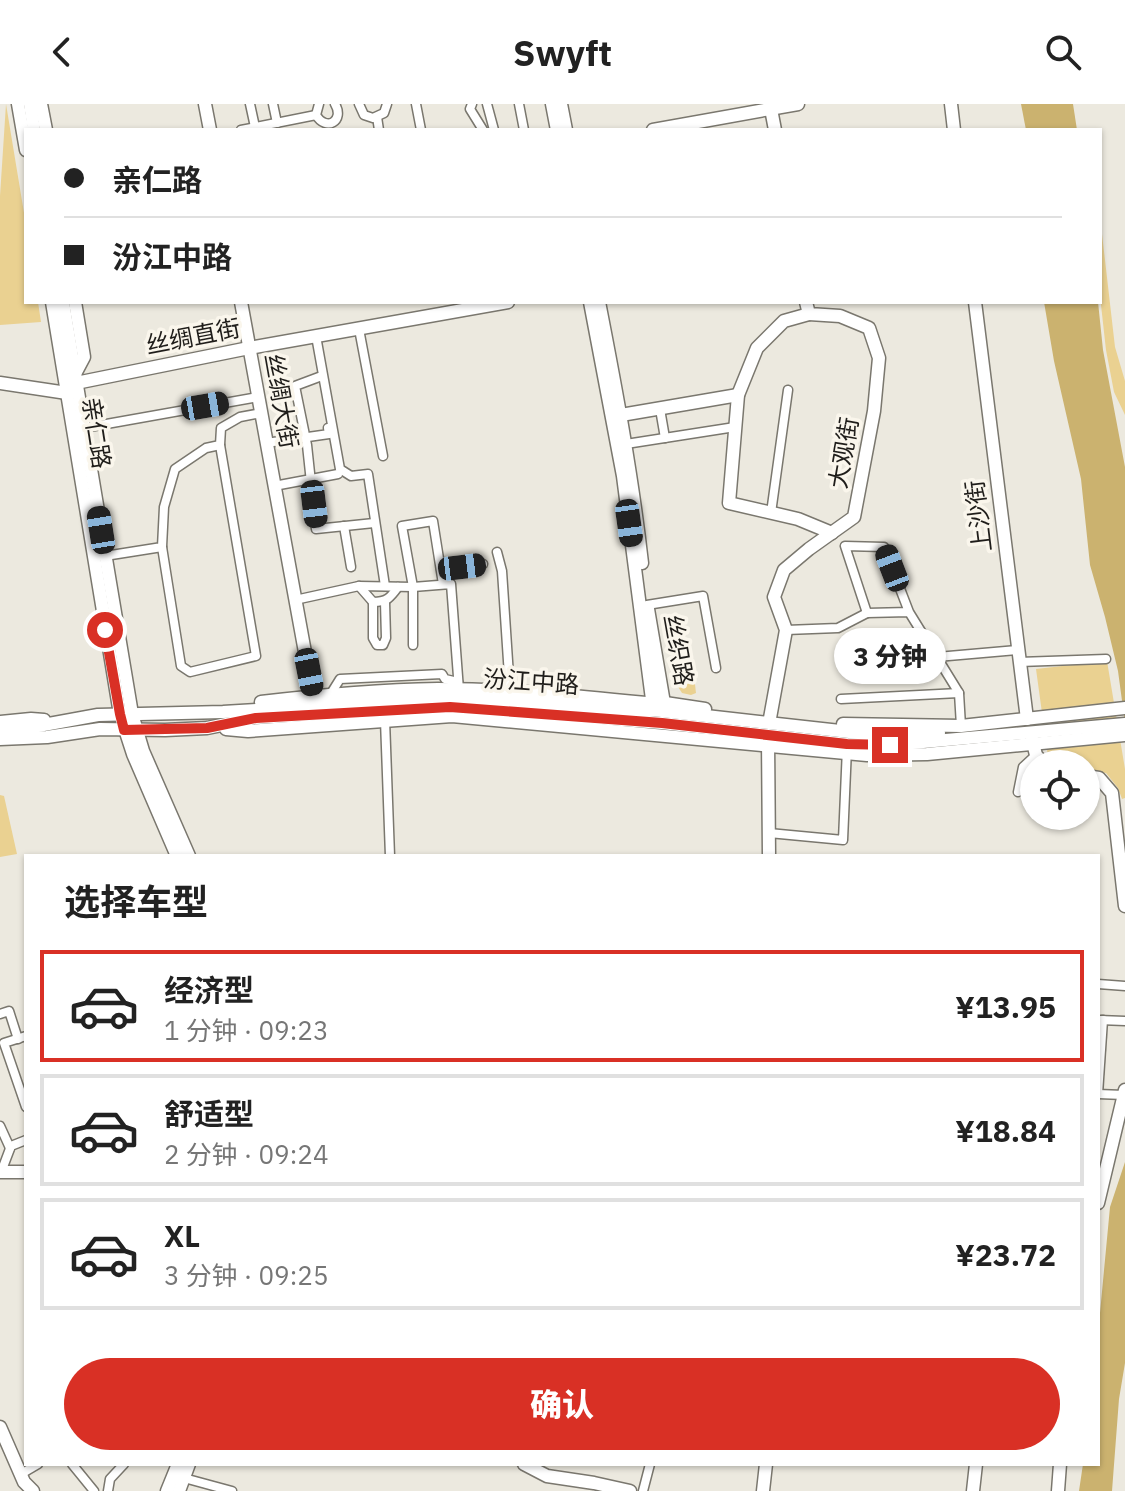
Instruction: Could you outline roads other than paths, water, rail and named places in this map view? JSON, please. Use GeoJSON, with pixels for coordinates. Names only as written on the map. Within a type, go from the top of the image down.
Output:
{"type":"FeatureCollection","features":[{"type":"Feature","properties":{"kind":"main road"},"geometry":{"type":"LineString","coordinates":[[18,104],[24,138]]}},
{"type":"Feature","properties":{"kind":"main road"},"geometry":{"type":"LineString","coordinates":[[30,104],[34,128]]}},
{"type":"Feature","properties":{"kind":"main road"},"geometry":{"type":"LineString","coordinates":[[41,104],[46,128]]}},
{"type":"Feature","properties":{"kind":"main road"},"geometry":{"type":"LineString","coordinates":[[205,104],[210,128]]}},
{"type":"Feature","properties":{"kind":"main road"},"geometry":{"type":"LineString","coordinates":[[552,104],[557,128]]}},
{"type":"Feature","properties":{"kind":"main road"},"geometry":{"type":"LineString","coordinates":[[561,104],[566,128]]}},
{"type":"Feature","properties":{"kind":"main road"},"geometry":{"type":"LineString","coordinates":[[664,128],[798,104]]}},
{"type":"Feature","properties":{"kind":"main road"},"geometry":{"type":"LineString","coordinates":[[951,104],[954,128]]}},
{"type":"Feature","properties":{"kind":"main road"},"geometry":{"type":"LineString","coordinates":[[771,109],[775,128]]}},
{"type":"Feature","properties":{"kind":"main road","name":"亲仁路"},"geometry":{"type":"LineString","coordinates":[[53,304],[84,428],[126,714]]}},
{"type":"Feature","properties":{"kind":"main road","name":"亲仁路"},"geometry":{"type":"LineString","coordinates":[[63,304],[126,714]]}},
{"type":"Feature","properties":{"kind":"main road"},"geometry":{"type":"LineString","coordinates":[[73,383],[84,357],[75,304]]}},
{"type":"Feature","properties":{"kind":"main road","name":"丝绸大街"},"geometry":{"type":"LineString","coordinates":[[241,304],[313,696]]}},
{"type":"Feature","properties":{"kind":"main road","name":"丝绸直街"},"geometry":{"type":"LineString","coordinates":[[0,383],[73,383],[497,304]]}},
{"type":"Feature","properties":{"kind":"main road"},"geometry":{"type":"LineString","coordinates":[[590,304],[618,449],[633,555],[629,569],[656,709]]}},
{"type":"Feature","properties":{"kind":"main road","name":"丝织路"},"geometry":{"type":"LineString","coordinates":[[599,304],[635,504],[656,709]]}},
{"type":"Feature","properties":{"kind":"main road","name":"上沙街"},"geometry":{"type":"LineString","coordinates":[[975,304],[1018,656],[1033,740]]}},
{"type":"Feature","properties":{"kind":"main road"},"geometry":{"type":"LineString","coordinates":[[808,308],[784,321],[757,348],[738,395],[729,503],[798,519],[832,533]]}},
{"type":"Feature","properties":{"kind":"main road","name":"大观街"},"geometry":{"type":"LineString","coordinates":[[770,718],[786,630],[774,597],[784,570],[854,517],[874,411],[879,358],[869,328],[808,308]]}},
{"type":"Feature","properties":{"kind":"main road"},"geometry":{"type":"LineString","coordinates":[[621,415],[738,395]]}},
{"type":"Feature","properties":{"kind":"main road"},"geometry":{"type":"LineString","coordinates":[[223,712],[254,703],[313,696],[459,686],[656,709],[849,725],[961,726],[1049,742],[1125,735]]}},
{"type":"Feature","properties":{"kind":"main road","name":"汾江中路"},"geometry":{"type":"LineString","coordinates":[[0,731],[98,715],[223,712],[448,698],[656,709],[876,735],[959,733],[1033,740]]}},
{"type":"Feature","properties":{"kind":"main road","name":"汾江中路"},"geometry":{"type":"LineString","coordinates":[[47,737],[100,729],[207,728],[256,718],[450,707],[656,709],[768,741]]}},
{"type":"Feature","properties":{"kind":"main road"},"geometry":{"type":"LineString","coordinates":[[207,728],[248,731],[452,716],[927,754],[1033,740],[1059,723],[1125,708]]}},
{"type":"Feature","properties":{"kind":"main road"},"geometry":{"type":"LineString","coordinates":[[126,714],[176,854]]}},
{"type":"Feature","properties":{"kind":"main road"},"geometry":{"type":"LineString","coordinates":[[1059,723],[1125,716]]}},
{"type":"Feature","properties":{"kind":"main road"},"geometry":{"type":"LineString","coordinates":[[0,722],[31,719],[59,721]]}},
{"type":"Feature","properties":{"kind":"main road"},"geometry":{"type":"LineString","coordinates":[[1059,723],[1125,724]]}},
{"type":"Feature","properties":{"kind":"main road"},"geometry":{"type":"LineString","coordinates":[[130,730],[143,751],[188,854]]}},
{"type":"Feature","properties":{"kind":"main road"},"geometry":{"type":"LineString","coordinates":[[0,739],[47,737]]}},
{"type":"Feature","properties":{"kind":"main road"},"geometry":{"type":"LineString","coordinates":[[0,748],[29,745],[47,737]]}},
{"type":"Feature","properties":{"kind":"main road"},"geometry":{"type":"LineString","coordinates":[[768,741],[769,854]]}},
{"type":"Feature","properties":{"kind":"main road"},"geometry":{"type":"LineString","coordinates":[[1100,779],[1112,793],[1125,906]]}},
{"type":"Feature","properties":{"kind":"main road"},"geometry":{"type":"LineString","coordinates":[[1100,1185],[1103,1159],[1124,1092]]}},
{"type":"Feature","properties":{"kind":"main road"},"geometry":{"type":"LineString","coordinates":[[1,1169],[24,1169]]}},
{"type":"Feature","properties":{"kind":"main road"},"geometry":{"type":"LineString","coordinates":[[0,1427],[24,1482],[33,1491]]}},
{"type":"Feature","properties":{"kind":"main road"},"geometry":{"type":"LineString","coordinates":[[167,1491],[177,1466]]}},
{"type":"Feature","properties":{"kind":"main road"},"geometry":{"type":"LineString","coordinates":[[179,1491],[188,1466]]}},
{"type":"Feature","properties":{"kind":"main road"},"geometry":{"type":"LineString","coordinates":[[528,1466],[547,1476],[630,1491]]}},
{"type":"Feature","properties":{"kind":"main road"},"geometry":{"type":"LineString","coordinates":[[763,1491],[766,1466]]}},
{"type":"Feature","properties":{"kind":"main road"},"geometry":{"type":"LineString","coordinates":[[973,1491],[976,1466]]}},
{"type":"Feature","properties":{"kind":"main road"},"geometry":{"type":"LineString","coordinates":[[1058,1491],[1060,1466]]}},
{"type":"Feature","properties":{"kind":"main road"},"geometry":{"type":"LineString","coordinates":[[546,1491],[547,1476]]}},
{"type":"Feature","properties":{"kind":"street"},"geometry":{"type":"LineString","coordinates":[[250,104],[255,127]]}},
{"type":"Feature","properties":{"kind":"street"},"geometry":{"type":"LineString","coordinates":[[273,104],[277,123]]}},
{"type":"Feature","properties":{"kind":"street"},"geometry":{"type":"LineString","coordinates":[[250,128],[277,123],[317,108],[320,121],[328,127],[336,119],[336,106],[358,104],[364,115],[377,117],[384,113],[387,104]]}},
{"type":"Feature","properties":{"kind":"street"},"geometry":{"type":"LineString","coordinates":[[416,104],[421,128]]}},
{"type":"Feature","properties":{"kind":"street"},"geometry":{"type":"LineString","coordinates":[[472,104],[470,109],[482,128]]}},
{"type":"Feature","properties":{"kind":"street"},"geometry":{"type":"LineString","coordinates":[[487,104],[493,128]]}},
{"type":"Feature","properties":{"kind":"street"},"geometry":{"type":"LineString","coordinates":[[519,104],[524,128]]}},
{"type":"Feature","properties":{"kind":"street"},"geometry":{"type":"LineString","coordinates":[[377,117],[379,128]]}},
{"type":"Feature","properties":{"kind":"street"},"geometry":{"type":"LineString","coordinates":[[359,329],[383,456]]}},
{"type":"Feature","properties":{"kind":"street"},"geometry":{"type":"LineString","coordinates":[[316,336],[340,469],[351,476],[368,474],[385,586]]}},
{"type":"Feature","properties":{"kind":"street"},"geometry":{"type":"LineString","coordinates":[[266,443],[329,434],[316,356]]}},
{"type":"Feature","properties":{"kind":"street"},"geometry":{"type":"LineString","coordinates":[[319,377],[295,386],[316,529],[374,523]]}},
{"type":"Feature","properties":{"kind":"street"},"geometry":{"type":"LineString","coordinates":[[771,513],[788,390]]}},
{"type":"Feature","properties":{"kind":"street"},"geometry":{"type":"LineString","coordinates":[[84,428],[258,397]]}},
{"type":"Feature","properties":{"kind":"street"},"geometry":{"type":"LineString","coordinates":[[660,409],[665,438]]}},
{"type":"Feature","properties":{"kind":"street"},"geometry":{"type":"LineString","coordinates":[[220,445],[206,448],[175,469],[164,507],[162,547],[181,666],[190,672],[256,656],[220,445],[221,428],[240,417],[261,413]]}},
{"type":"Feature","properties":{"kind":"street"},"geometry":{"type":"LineString","coordinates":[[626,444],[735,427]]}},
{"type":"Feature","properties":{"kind":"street"},"geometry":{"type":"LineString","coordinates":[[274,486],[338,474]]}},
{"type":"Feature","properties":{"kind":"street"},"geometry":{"type":"LineString","coordinates":[[413,645],[413,587],[402,526],[433,521],[443,584]]}},
{"type":"Feature","properties":{"kind":"street"},"geometry":{"type":"LineString","coordinates":[[344,526],[351,567]]}},
{"type":"Feature","properties":{"kind":"street"},"geometry":{"type":"LineString","coordinates":[[867,613],[845,546],[884,547],[909,612],[959,693],[961,726]]}},
{"type":"Feature","properties":{"kind":"street"},"geometry":{"type":"LineString","coordinates":[[105,556],[162,547]]}},
{"type":"Feature","properties":{"kind":"street"},"geometry":{"type":"LineString","coordinates":[[497,552],[502,571],[510,691]]}},
{"type":"Feature","properties":{"kind":"street"},"geometry":{"type":"LineString","coordinates":[[441,569],[483,564]]}},
{"type":"Feature","properties":{"kind":"street"},"geometry":{"type":"LineString","coordinates":[[295,600],[359,586],[451,584],[459,686]]}},
{"type":"Feature","properties":{"kind":"street"},"geometry":{"type":"LineString","coordinates":[[359,586],[373,602],[373,638],[377,645],[383,645],[386,638],[385,602]]}},
{"type":"Feature","properties":{"kind":"street"},"geometry":{"type":"LineString","coordinates":[[373,602],[385,602],[398,587]]}},
{"type":"Feature","properties":{"kind":"street"},"geometry":{"type":"LineString","coordinates":[[647,605],[703,596],[716,668]]}},
{"type":"Feature","properties":{"kind":"street"},"geometry":{"type":"LineString","coordinates":[[786,630],[838,628],[867,613],[909,612]]}},
{"type":"Feature","properties":{"kind":"street"},"geometry":{"type":"LineString","coordinates":[[937,657],[1106,659]]}},
{"type":"Feature","properties":{"kind":"street"},"geometry":{"type":"LineString","coordinates":[[841,699],[959,693]]}},
{"type":"Feature","properties":{"kind":"street"},"geometry":{"type":"LineString","coordinates":[[385,720],[390,854]]}},
{"type":"Feature","properties":{"kind":"street"},"geometry":{"type":"LineString","coordinates":[[1018,792],[1033,740]]}},
{"type":"Feature","properties":{"kind":"street"},"geometry":{"type":"LineString","coordinates":[[769,833],[843,840],[847,749]]}},
{"type":"Feature","properties":{"kind":"street"},"geometry":{"type":"LineString","coordinates":[[1100,984],[1125,986]]}},
{"type":"Feature","properties":{"kind":"street"},"geometry":{"type":"LineString","coordinates":[[0,1014],[9,1011],[22,1038],[4,1043],[24,1101]]}},
{"type":"Feature","properties":{"kind":"street"},"geometry":{"type":"LineString","coordinates":[[1100,1045],[1101,1020],[1125,1021]]}},
{"type":"Feature","properties":{"kind":"street"},"geometry":{"type":"LineString","coordinates":[[1100,1094],[1124,1092]]}},
{"type":"Feature","properties":{"kind":"street"},"geometry":{"type":"LineString","coordinates":[[0,1126],[10,1148]]}},
{"type":"Feature","properties":{"kind":"street"},"geometry":{"type":"LineString","coordinates":[[1,1169],[10,1148],[24,1141]]}},
{"type":"Feature","properties":{"kind":"street"},"geometry":{"type":"LineString","coordinates":[[21,1474],[35,1466]]}},
{"type":"Feature","properties":{"kind":"street"},"geometry":{"type":"LineString","coordinates":[[74,1466],[94,1491]]}},
{"type":"Feature","properties":{"kind":"street"},"geometry":{"type":"LineString","coordinates":[[108,1491],[110,1479],[122,1466]]}},
{"type":"Feature","properties":{"kind":"street"},"geometry":{"type":"LineString","coordinates":[[643,1491],[649,1466]]}},
{"type":"Feature","properties":{"kind":"street"},"geometry":{"type":"LineString","coordinates":[[184,1478],[232,1491]]}}]}
